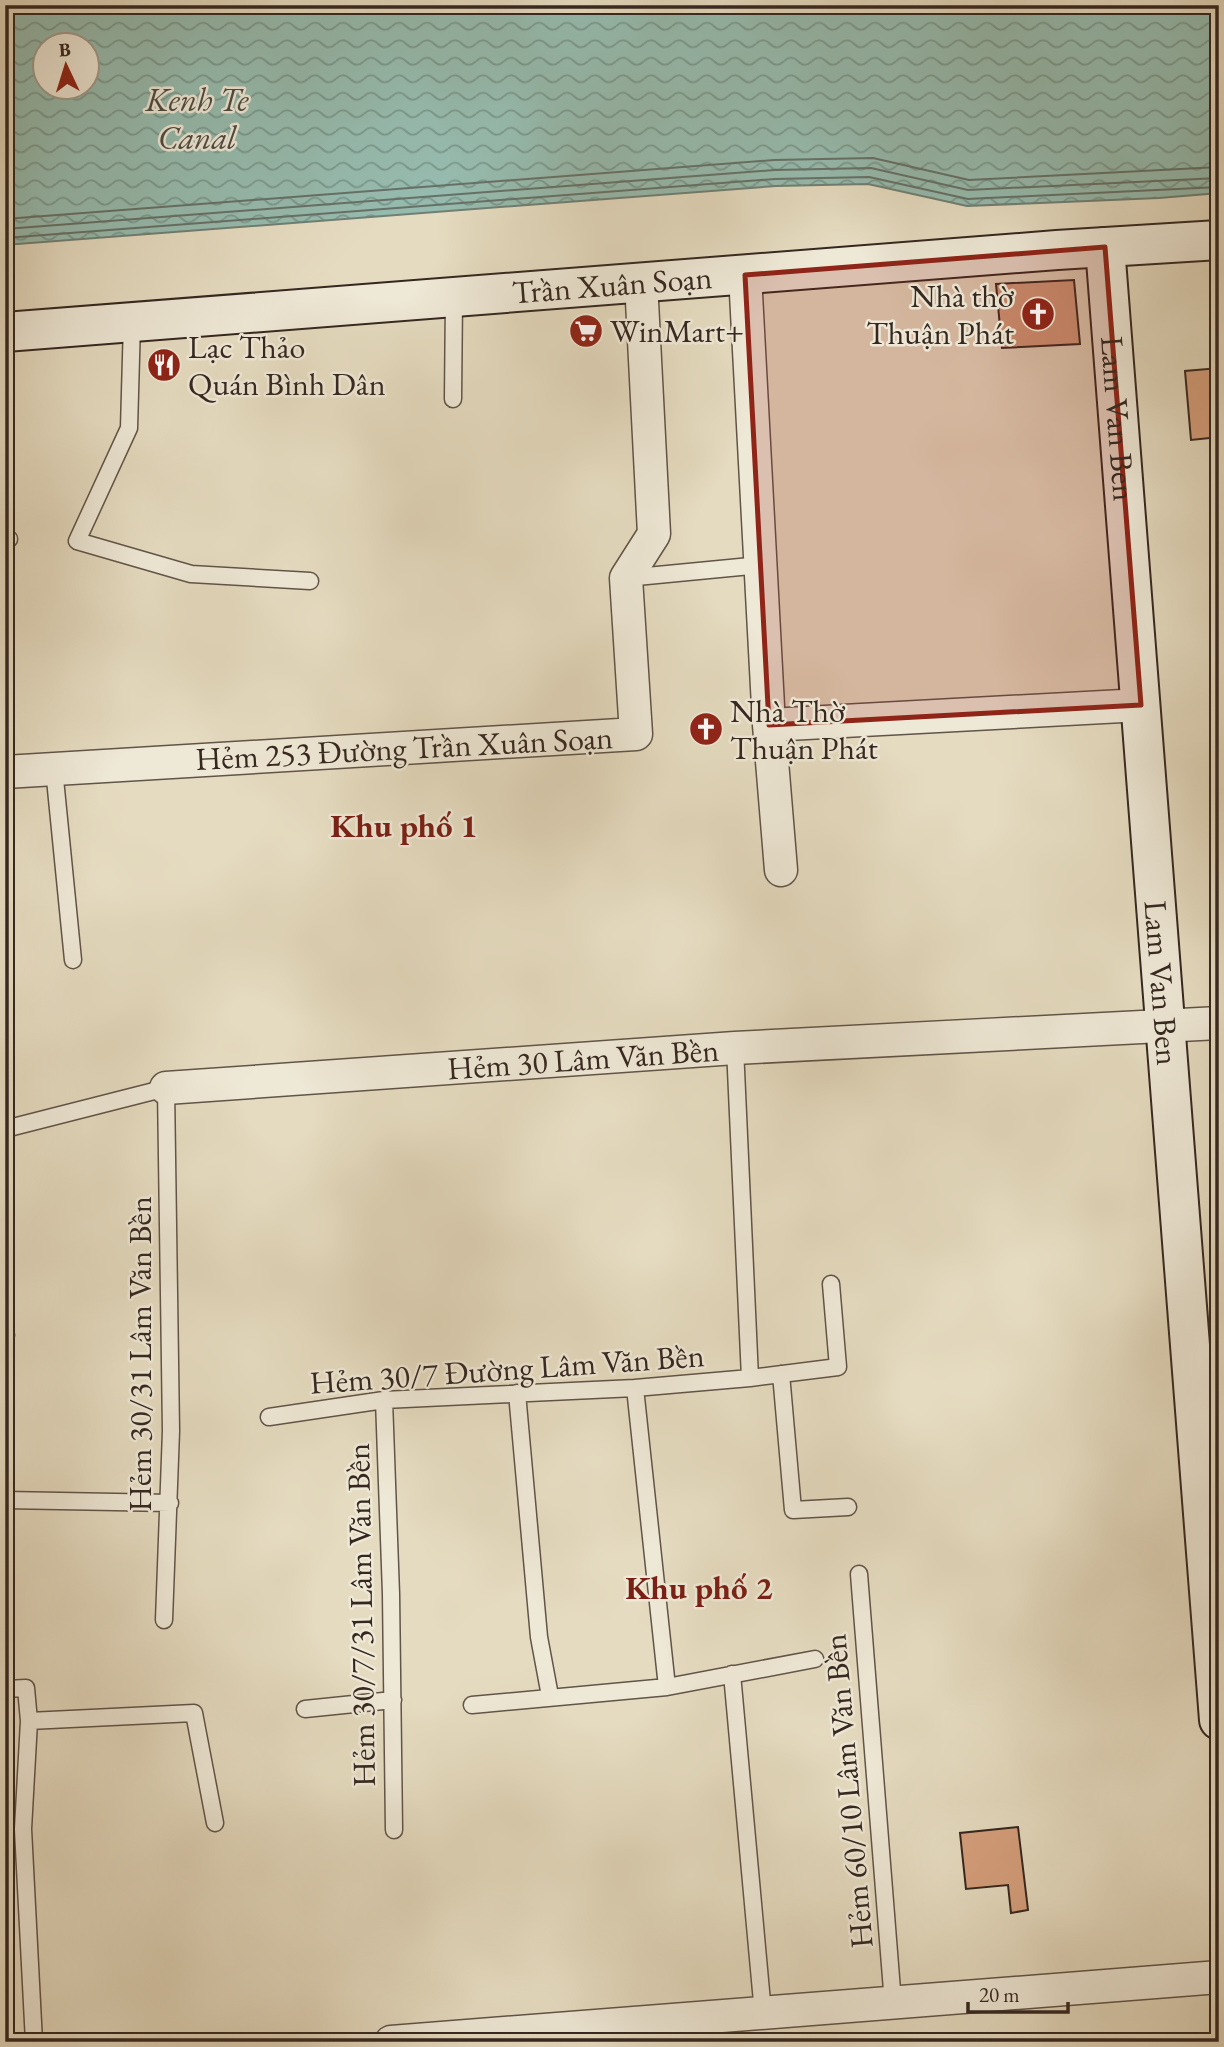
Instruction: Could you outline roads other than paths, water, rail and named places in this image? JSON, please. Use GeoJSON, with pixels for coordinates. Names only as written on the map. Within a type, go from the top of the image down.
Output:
{"type":"FeatureCollection","features":[{"type":"Feature","properties":{"kind":"street","name":"Trần Xuân Soạn"},"geometry":{"type":"LineString","coordinates":[[5,332],[1219,240]]}},
{"type":"Feature","properties":{"kind":"street","name":"Lam Van Ben"},"geometry":{"type":"LineString","coordinates":[[1105,247],[1215,1630],[1219,1720]]}},
{"type":"Feature","properties":{"kind":"street"},"geometry":{"type":"LineString","coordinates":[[745,275],[769,725],[780,870]]}},
{"type":"Feature","properties":{"kind":"street"},"geometry":{"type":"LineString","coordinates":[[625,578],[653,534],[641,282]]}},
{"type":"Feature","properties":{"kind":"street","name":"Hẻm 253 Đường Trần Xuân Soạn"},"geometry":{"type":"LineString","coordinates":[[5,772],[636,734],[625,578]]}},
{"type":"Feature","properties":{"kind":"street"},"geometry":{"type":"LineString","coordinates":[[769,725],[1141,705]]}},
{"type":"Feature","properties":{"kind":"street","name":"Hẻm 30 Lâm Văn Bền"},"geometry":{"type":"LineString","coordinates":[[166,1088],[735,1048],[1219,1023]]}},
{"type":"Feature","properties":{"kind":"street"},"geometry":{"type":"LineString","coordinates":[[391,2042],[553,2035],[763,2013],[1219,1977]]}},
{"type":"Feature","properties":{"kind":"lane"},"geometry":{"type":"LineString","coordinates":[[453,399],[454,297]]}},
{"type":"Feature","properties":{"kind":"lane"},"geometry":{"type":"LineString","coordinates":[[132,322],[129,428],[77,541],[191,575],[310,580]]}},
{"type":"Feature","properties":{"kind":"lane"},"geometry":{"type":"LineString","coordinates":[[625,578],[761,565]]}},
{"type":"Feature","properties":{"kind":"lane"},"geometry":{"type":"LineString","coordinates":[[54,769],[73,960]]}},
{"type":"Feature","properties":{"kind":"lane","name":"Hẻm 30/7 Đường Lâm Văn Bền"},"geometry":{"type":"LineString","coordinates":[[735,1048],[750,1378]]}},
{"type":"Feature","properties":{"kind":"lane","name":"Hẻm 30 Lâm Văn Bền"},"geometry":{"type":"LineString","coordinates":[[5,1129],[166,1088]]}},
{"type":"Feature","properties":{"kind":"lane","name":"Hẻm 30/31 Lâm Văn Bền"},"geometry":{"type":"LineString","coordinates":[[164,1620],[170,1503],[166,1088]]}},
{"type":"Feature","properties":{"kind":"lane","name":"Hẻm 30/7 Đường Lâm Văn Bền"},"geometry":{"type":"LineString","coordinates":[[269,1417],[384,1400],[635,1388],[838,1367],[831,1284]]}},
{"type":"Feature","properties":{"kind":"lane"},"geometry":{"type":"LineString","coordinates":[[781,1374],[793,1510],[848,1507]]}},
{"type":"Feature","properties":{"kind":"lane"},"geometry":{"type":"LineString","coordinates":[[635,1388],[667,1686]]}},
{"type":"Feature","properties":{"kind":"lane"},"geometry":{"type":"LineString","coordinates":[[517,1393],[539,1637],[550,1696]]}},
{"type":"Feature","properties":{"kind":"lane","name":"Hẻm 30/7/31 Lâm Văn Bền"},"geometry":{"type":"LineString","coordinates":[[384,1400],[394,1830]]}},
{"type":"Feature","properties":{"kind":"lane"},"geometry":{"type":"LineString","coordinates":[[5,1500],[170,1503]]}},
{"type":"Feature","properties":{"kind":"lane","name":"Hẻm 60/10 Lâm Văn Bền"},"geometry":{"type":"LineString","coordinates":[[859,1574],[893,2003]]}},
{"type":"Feature","properties":{"kind":"lane"},"geometry":{"type":"LineString","coordinates":[[472,1705],[667,1686],[816,1658]]}},
{"type":"Feature","properties":{"kind":"lane"},"geometry":{"type":"LineString","coordinates":[[732,1674],[763,2013]]}},
{"type":"Feature","properties":{"kind":"lane"},"geometry":{"type":"LineString","coordinates":[[5,1689],[26,1688],[29,1721],[23,1829],[34,2042]]}},
{"type":"Feature","properties":{"kind":"lane"},"geometry":{"type":"LineString","coordinates":[[305,1709],[393,1700]]}},
{"type":"Feature","properties":{"kind":"lane"},"geometry":{"type":"LineString","coordinates":[[29,1721],[194,1713],[215,1823]]}},
{"type":"Feature","properties":{"kind":"water","name":"Kenh Te Canal"},"geometry":{"type":"Polygon","coordinates":[[[5,5],[1219,5],[1219,193],[967,206],[868,184],[776,186],[5,245],[5,5]]]}},
{"type":"Feature","properties":{"kind":"place","name":"Nhà thờ Thuận Phát"},"geometry":{"type":"Point","coordinates":[1038,314]}},
{"type":"Feature","properties":{"kind":"place","name":"WinMart+"},"geometry":{"type":"Point","coordinates":[586,331]}},
{"type":"Feature","properties":{"kind":"place","name":"Lạc Thảo Quán Bình Dân"},"geometry":{"type":"Point","coordinates":[164,365]}},
{"type":"Feature","properties":{"kind":"place","name":"Nhà Thờ Thuận Phát"},"geometry":{"type":"Point","coordinates":[706,729]}},
{"type":"Feature","properties":{"kind":"district","name":"Khu phố 1"},"geometry":{"type":"Point","coordinates":[404,825]}},
{"type":"Feature","properties":{"kind":"district","name":"Khu phố 2"},"geometry":{"type":"Point","coordinates":[699,1587]}}]}
